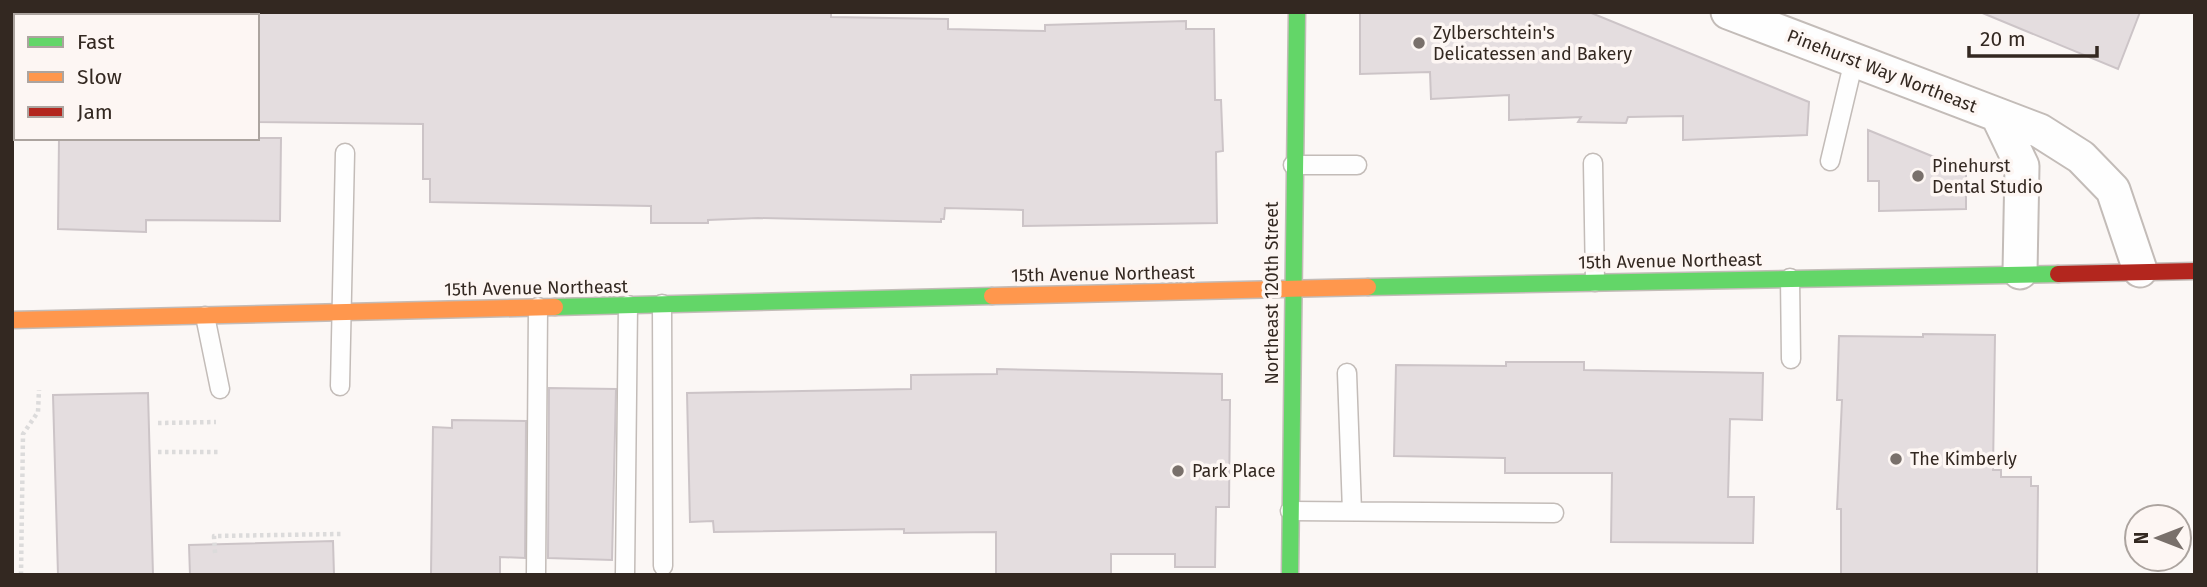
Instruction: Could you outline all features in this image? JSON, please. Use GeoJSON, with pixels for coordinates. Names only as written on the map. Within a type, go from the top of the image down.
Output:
{"type":"FeatureCollection","features":[{"type":"Feature","properties":{"kind":"main road","name":"Northeast 120th Street"},"geometry":{"type":"LineString","coordinates":[[1290,575],[1297,12]]}},
{"type":"Feature","properties":{"kind":"main road","name":"15th Avenue Northeast"},"geometry":{"type":"LineString","coordinates":[[12,320],[2020,272],[2195,271]]}},
{"type":"Feature","properties":{"kind":"street","name":"Pinehurst Way Northeast"},"geometry":{"type":"LineString","coordinates":[[1728,12],[2040,131],[2081,157],[2113,190],[2140,270]]}},
{"type":"Feature","properties":{"kind":"street","name":"Pinehurst Way Northeast"},"geometry":{"type":"LineString","coordinates":[[1998,116],[2022,166],[2020,272]]}},
{"type":"Feature","properties":{"kind":"lane"},"geometry":{"type":"LineString","coordinates":[[1830,161],[1854,60]]}},
{"type":"Feature","properties":{"kind":"lane"},"geometry":{"type":"LineString","coordinates":[[340,386],[345,153]]}},
{"type":"Feature","properties":{"kind":"lane"},"geometry":{"type":"LineString","coordinates":[[1593,163],[1595,282]]}},
{"type":"Feature","properties":{"kind":"lane"},"geometry":{"type":"LineString","coordinates":[[1293,165],[1357,165]]}},
{"type":"Feature","properties":{"kind":"lane"},"geometry":{"type":"LineString","coordinates":[[1790,278],[1791,359]]}},
{"type":"Feature","properties":{"kind":"lane"},"geometry":{"type":"LineString","coordinates":[[662,304],[663,566]]}},
{"type":"Feature","properties":{"kind":"lane"},"geometry":{"type":"LineString","coordinates":[[625,575],[628,305]]}},
{"type":"Feature","properties":{"kind":"lane"},"geometry":{"type":"LineString","coordinates":[[536,575],[538,307]]}},
{"type":"Feature","properties":{"kind":"lane"},"geometry":{"type":"LineString","coordinates":[[205,316],[220,389]]}},
{"type":"Feature","properties":{"kind":"lane"},"geometry":{"type":"LineString","coordinates":[[1347,373],[1352,511]]}},
{"type":"Feature","properties":{"kind":"lane"},"geometry":{"type":"LineString","coordinates":[[1290,511],[1554,513]]}},
{"type":"Feature","properties":{"kind":"path"},"geometry":{"type":"LineString","coordinates":[[21,575],[23,434],[38,412],[39,390]]}},
{"type":"Feature","properties":{"kind":"path"},"geometry":{"type":"LineString","coordinates":[[158,423],[220,422]]}},
{"type":"Feature","properties":{"kind":"path"},"geometry":{"type":"LineString","coordinates":[[158,452],[221,452]]}},
{"type":"Feature","properties":{"kind":"path"},"geometry":{"type":"LineString","coordinates":[[215,553],[214,536],[341,534]]}},
{"type":"Feature","properties":{"kind":"building"},"geometry":{"type":"Polygon","coordinates":[[[831,12],[831,17],[948,19],[948,29],[1045,31],[1045,25],[1186,21],[1186,29],[1214,29],[1215,100],[1221,100],[1223,151],[1216,152],[1217,223],[1023,226],[1023,210],[945,208],[941,222],[758,218],[708,220],[708,223],[651,223],[651,206],[430,202],[430,179],[423,179],[423,124],[259,122],[257,14],[831,12]]]}},
{"type":"Feature","properties":{"kind":"building"},"geometry":{"type":"Polygon","coordinates":[[[1360,12],[1589,12],[1809,102],[1807,135],[1683,140],[1683,116],[1628,117],[1626,123],[1578,122],[1581,117],[1509,120],[1509,95],[1431,99],[1430,72],[1360,74],[1360,12]]]}},
{"type":"Feature","properties":{"kind":"building"},"geometry":{"type":"Polygon","coordinates":[[[1980,12],[2140,12],[2118,69],[1980,12]]]}},
{"type":"Feature","properties":{"kind":"building","name":"Pinehurst Dental Studio"},"geometry":{"type":"Polygon","coordinates":[[[1868,130],[1966,170],[1966,209],[1879,211],[1879,181],[1868,181],[1868,130]]]}},
{"type":"Feature","properties":{"kind":"building"},"geometry":{"type":"Polygon","coordinates":[[[281,138],[280,221],[146,220],[146,232],[58,229],[59,140],[281,138]]]}},
{"type":"Feature","properties":{"kind":"building","name":"The Kimberly"},"geometry":{"type":"Polygon","coordinates":[[[1923,334],[1995,335],[1993,470],[2001,470],[2001,477],[2031,477],[2031,486],[2038,486],[2037,575],[1841,575],[1841,509],[1837,509],[1842,400],[1837,400],[1839,336],[1923,337],[1923,334]]]}},
{"type":"Feature","properties":{"kind":"building"},"geometry":{"type":"Polygon","coordinates":[[[1506,362],[1584,362],[1584,370],[1763,373],[1762,420],[1730,419],[1728,497],[1754,497],[1753,543],[1611,542],[1612,473],[1505,473],[1505,458],[1394,456],[1396,365],[1506,366],[1506,362]]]}},
{"type":"Feature","properties":{"kind":"building"},"geometry":{"type":"Polygon","coordinates":[[[997,369],[1222,374],[1222,400],[1230,400],[1229,507],[1216,507],[1215,567],[1175,567],[1175,554],[1111,554],[1111,575],[996,575],[996,532],[904,533],[904,529],[714,532],[713,521],[690,522],[687,393],[911,389],[911,375],[997,374],[997,369]]]}},
{"type":"Feature","properties":{"kind":"building"},"geometry":{"type":"Polygon","coordinates":[[[549,388],[616,389],[612,560],[548,558],[549,388]]]}},
{"type":"Feature","properties":{"kind":"building"},"geometry":{"type":"Polygon","coordinates":[[[148,393],[153,575],[58,575],[53,395],[148,393]]]}},
{"type":"Feature","properties":{"kind":"building"},"geometry":{"type":"Polygon","coordinates":[[[452,420],[526,421],[525,558],[500,557],[500,575],[431,574],[433,427],[452,428],[452,420]]]}},
{"type":"Feature","properties":{"kind":"building"},"geometry":{"type":"Polygon","coordinates":[[[333,541],[334,575],[190,575],[189,545],[333,541]]]}},
{"type":"Feature","properties":{"kind":"traffic: fast"},"geometry":{"type":"LineString","coordinates":[[1290,575],[1297,12]]}},
{"type":"Feature","properties":{"kind":"traffic: fast"},"geometry":{"type":"LineString","coordinates":[[1368,287],[2058,274]]}},
{"type":"Feature","properties":{"kind":"traffic: fast"},"geometry":{"type":"LineString","coordinates":[[555,307],[992,296]]}},
{"type":"Feature","properties":{"kind":"traffic: slow"},"geometry":{"type":"LineString","coordinates":[[992,296],[1368,287]]}},
{"type":"Feature","properties":{"kind":"traffic: slow"},"geometry":{"type":"LineString","coordinates":[[12,320],[555,307]]}},
{"type":"Feature","properties":{"kind":"traffic: jam"},"geometry":{"type":"LineString","coordinates":[[2058,274],[2195,271]]}},
{"type":"Feature","properties":{"kind":"place","name":"Zylberschtein's Delicatessen and Bakery"},"geometry":{"type":"Point","coordinates":[1419,43]}},
{"type":"Feature","properties":{"kind":"place","name":"Pinehurst Dental Studio"},"geometry":{"type":"Point","coordinates":[1918,176]}},
{"type":"Feature","properties":{"kind":"place","name":"The Kimberly"},"geometry":{"type":"Point","coordinates":[1896,459]}},
{"type":"Feature","properties":{"kind":"place","name":"Park Place"},"geometry":{"type":"Point","coordinates":[1178,471]}}]}
